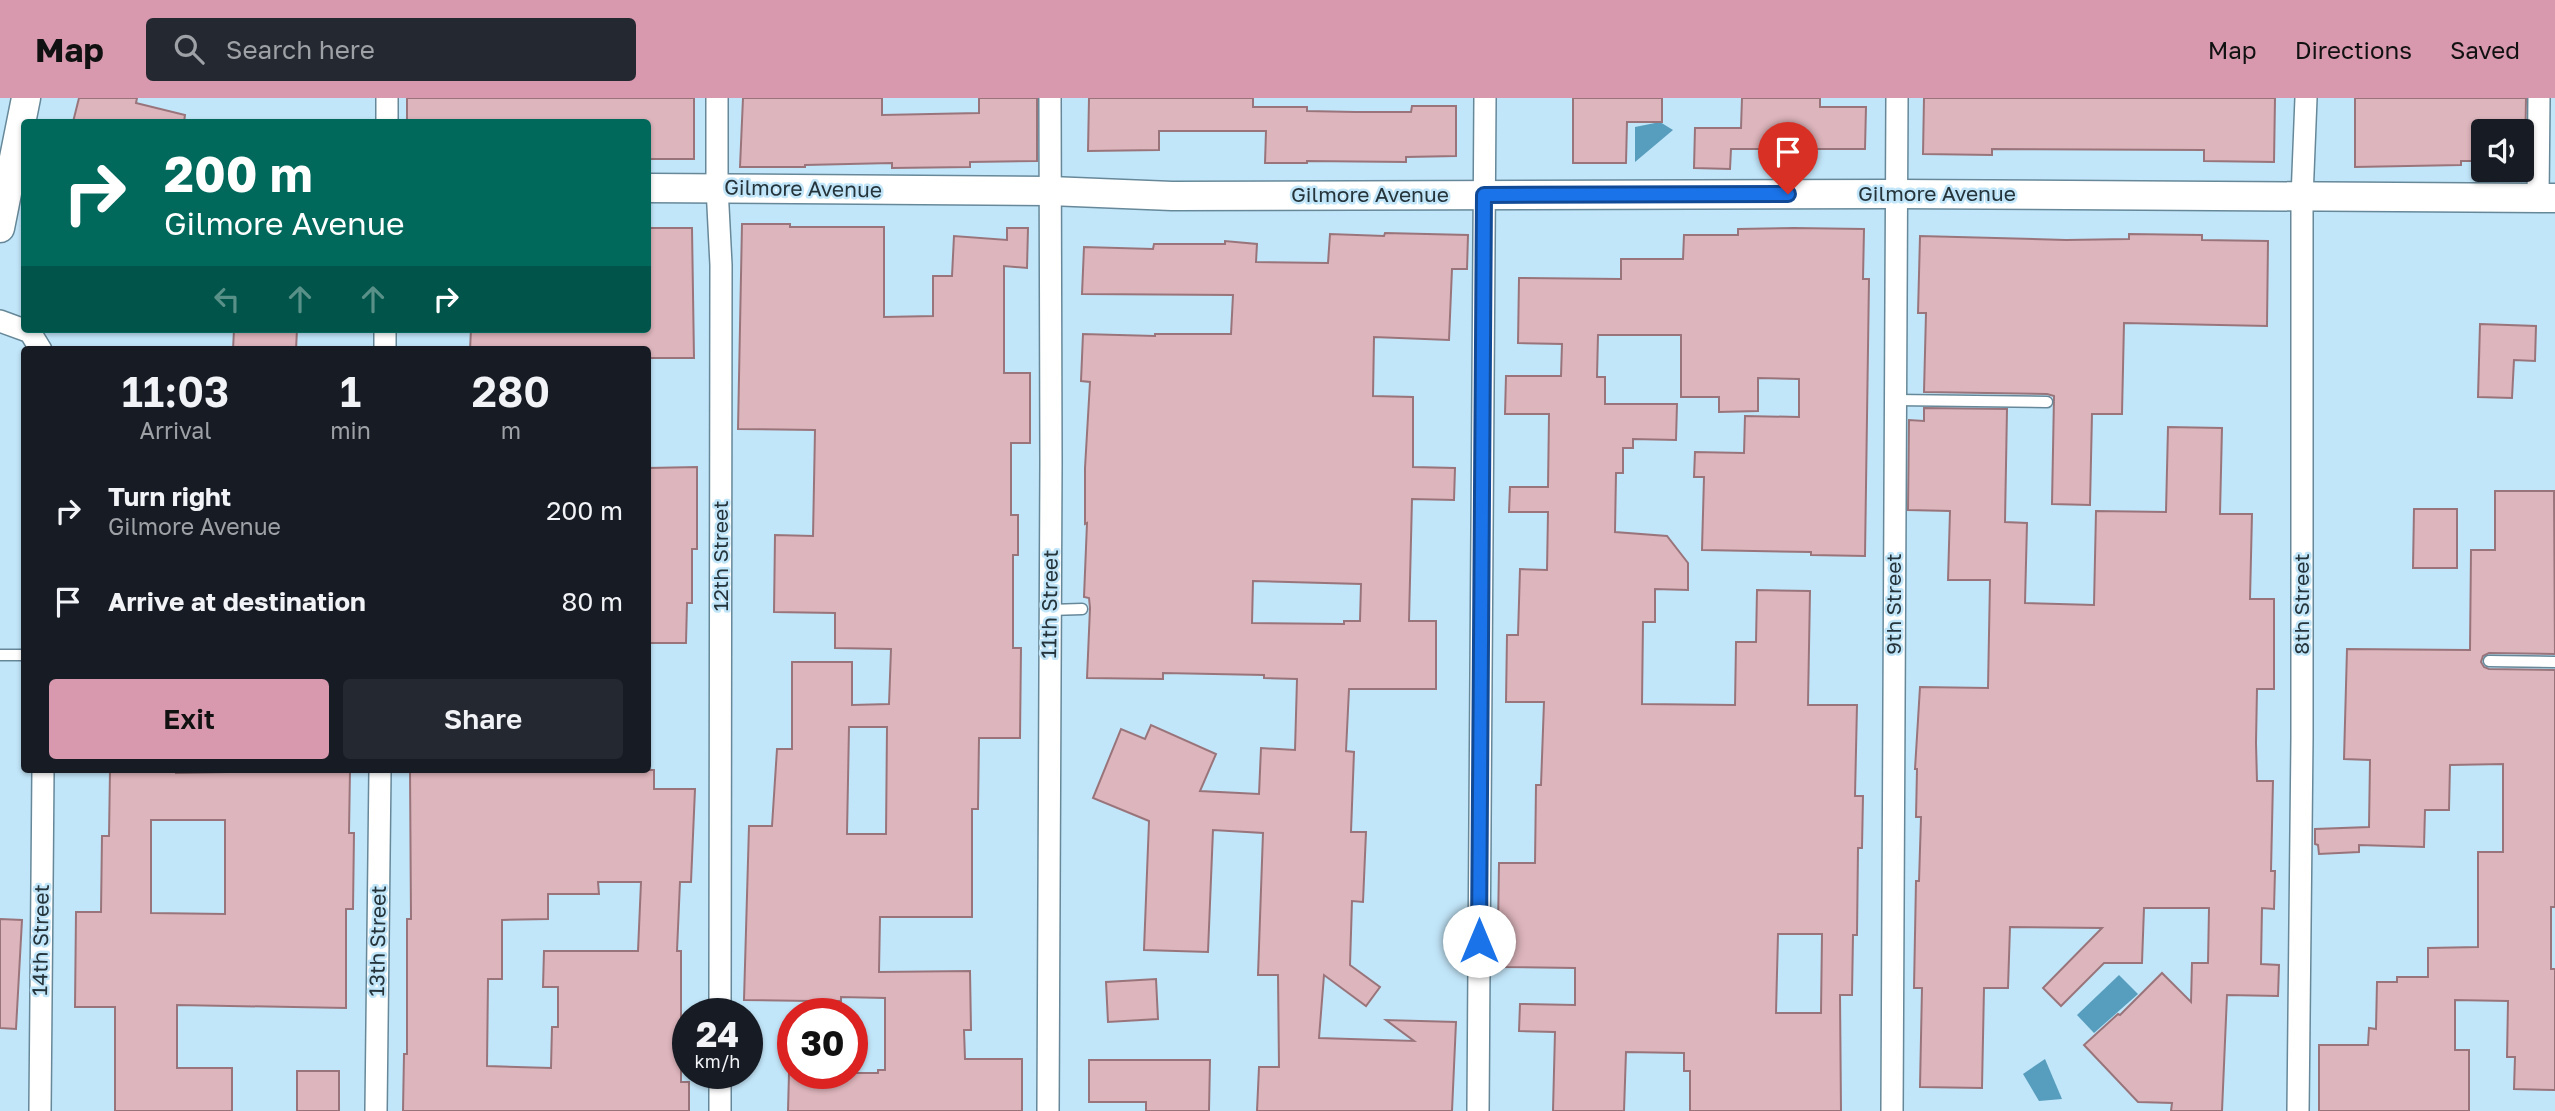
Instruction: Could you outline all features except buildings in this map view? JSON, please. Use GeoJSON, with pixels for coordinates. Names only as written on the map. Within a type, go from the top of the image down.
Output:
{"type":"FeatureCollection","features":[{"type":"Feature","properties":{"kind":"main road"},"geometry":{"type":"LineString","coordinates":[[24,119],[26,98]]}},
{"type":"Feature","properties":{"kind":"main road"},"geometry":{"type":"LineString","coordinates":[[0,228],[18,175],[21,146]]}},
{"type":"Feature","properties":{"kind":"main road","name":"Gilmore Avenue"},"geometry":{"type":"LineString","coordinates":[[651,188],[1050,191],[1172,196],[1895,194],[2546,198]]}},
{"type":"Feature","properties":{"kind":"street"},"geometry":{"type":"LineString","coordinates":[[387,98],[387,119]]}},
{"type":"Feature","properties":{"kind":"street","name":"12th Street"},"geometry":{"type":"LineString","coordinates":[[717,98],[721,286],[720,998]]}},
{"type":"Feature","properties":{"kind":"street","name":"11th Street"},"geometry":{"type":"LineString","coordinates":[[1048,1111],[1050,98]]}},
{"type":"Feature","properties":{"kind":"street"},"geometry":{"type":"LineString","coordinates":[[1478,1111],[1485,98]]}},
{"type":"Feature","properties":{"kind":"street","name":"9th Street"},"geometry":{"type":"LineString","coordinates":[[1892,1111],[1897,98]]}},
{"type":"Feature","properties":{"kind":"street","name":"8th Street"},"geometry":{"type":"LineString","coordinates":[[2298,1111],[2302,738],[2302,198],[2306,98]]}},
{"type":"Feature","properties":{"kind":"street"},"geometry":{"type":"LineString","coordinates":[[2539,98],[2546,198]]}},
{"type":"Feature","properties":{"kind":"street"},"geometry":{"type":"LineString","coordinates":[[0,321],[21,329]]}},
{"type":"Feature","properties":{"kind":"street","name":"14th Street"},"geometry":{"type":"LineString","coordinates":[[40,1111],[43,773]]}},
{"type":"Feature","properties":{"kind":"street","name":"13th Street"},"geometry":{"type":"LineString","coordinates":[[376,1111],[380,773]]}},
{"type":"Feature","properties":{"kind":"street"},"geometry":{"type":"LineString","coordinates":[[720,1089],[720,1111]]}},
{"type":"Feature","properties":{"kind":"lane"},"geometry":{"type":"LineString","coordinates":[[1896,400],[2047,402]]}},
{"type":"Feature","properties":{"kind":"lane"},"geometry":{"type":"LineString","coordinates":[[1050,610],[1082,609]]}},
{"type":"Feature","properties":{"kind":"lane"},"geometry":{"type":"LineString","coordinates":[[0,654],[21,655]]}},
{"type":"Feature","properties":{"kind":"lane"},"geometry":{"type":"LineString","coordinates":[[2489,661],[2555,662]]}},
{"type":"Feature","properties":{"kind":"water"},"geometry":{"type":"Polygon","coordinates":[[[1660,122],[1673,130],[1635,162],[1635,127],[1660,122]]]}},
{"type":"Feature","properties":{"kind":"water"},"geometry":{"type":"Polygon","coordinates":[[[2119,975],[2138,994],[2094,1033],[2077,1015],[2119,975]]]}},
{"type":"Feature","properties":{"kind":"water"},"geometry":{"type":"Polygon","coordinates":[[[2045,1059],[2062,1099],[2039,1101],[2023,1074],[2045,1059]]]}},
{"type":"Feature","properties":{"kind":"route"},"geometry":{"type":"LineString","coordinates":[[1479,941],[1484,195],[1788,194]]}}]}
